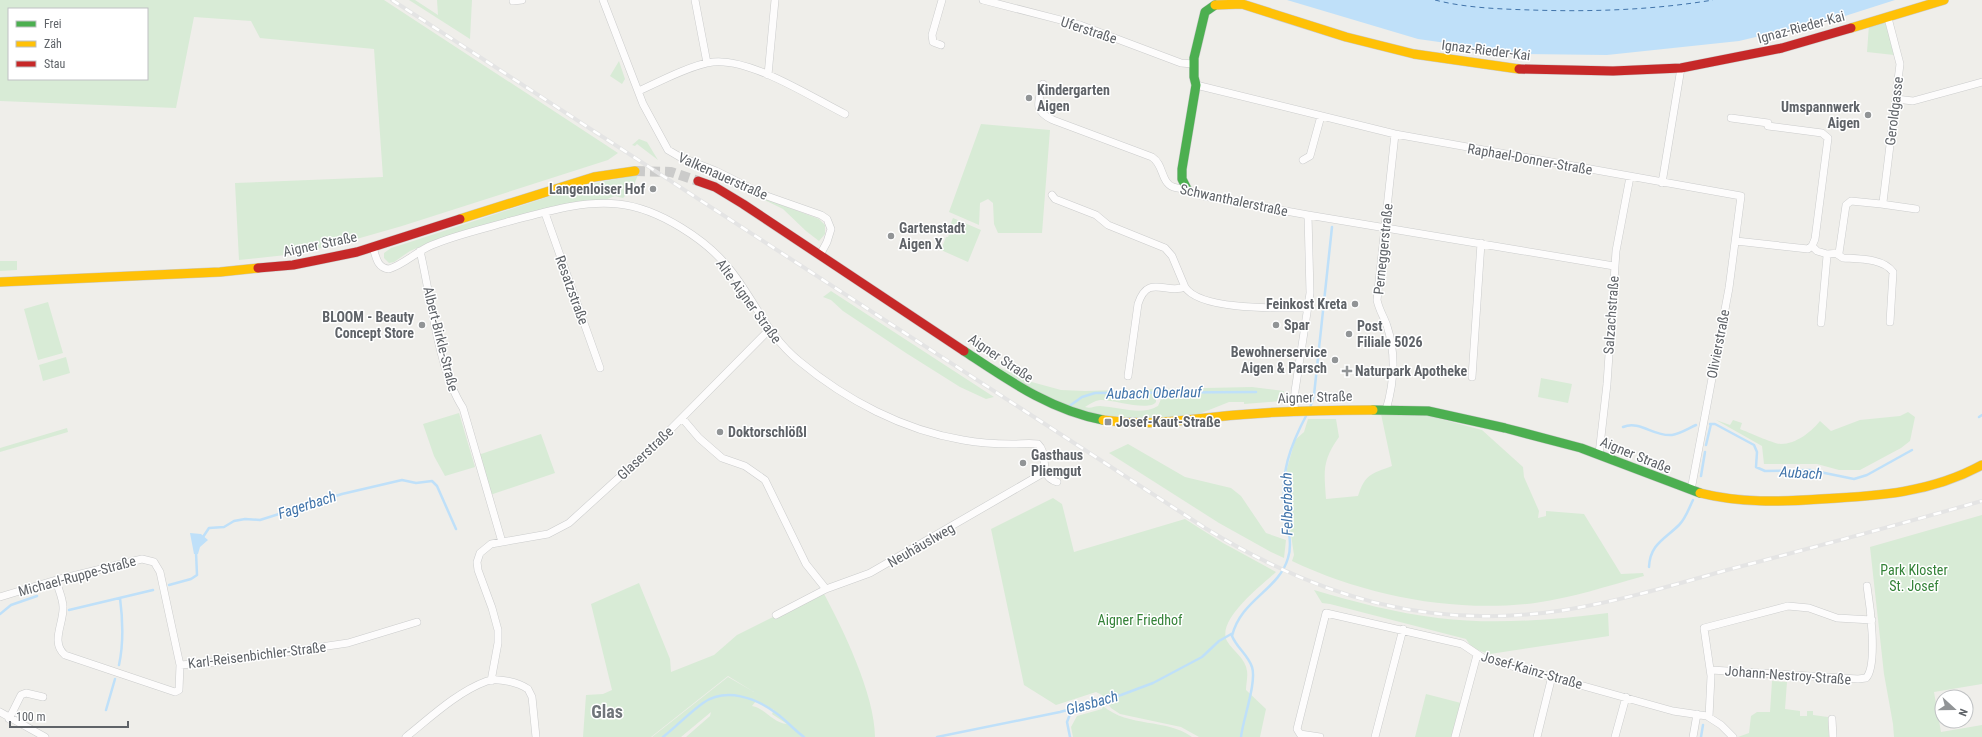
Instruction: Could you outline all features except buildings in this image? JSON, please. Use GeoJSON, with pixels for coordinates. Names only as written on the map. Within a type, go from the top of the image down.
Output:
{"type":"FeatureCollection","features":[{"type":"Feature","properties":{"kind":"main road","name":"Ignaz-Rieder-Kai"},"geometry":{"type":"LineString","coordinates":[[1187,189],[1182,179],[1182,169],[1196,85],[1193,74],[1193,64],[1205,12],[1209,8],[1216,5],[1234,3],[1252,6],[1287,19],[1346,37],[1414,54],[1469,64],[1546,70],[1613,71],[1681,68],[1782,48],[1888,18],[1944,0]]}},
{"type":"Feature","properties":{"kind":"main road","name":"Aigner Straße"},"geometry":{"type":"LineString","coordinates":[[0,282],[241,270],[293,265],[373,247],[581,180],[612,173],[635,171]]}},
{"type":"Feature","properties":{"kind":"main road","name":"Aigner Straße"},"geometry":{"type":"LineString","coordinates":[[698,181],[725,193],[1025,391],[1054,406],[1092,418],[1128,424],[1161,424],[1232,415],[1294,411],[1428,411],[1466,418],[1599,454],[1670,484],[1691,490],[1726,498],[1768,501],[1887,496],[1923,490],[1953,481],[1982,465]]}},
{"type":"Feature","properties":{"kind":"street"},"geometry":{"type":"LineString","coordinates":[[513,1],[522,0]]}},
{"type":"Feature","properties":{"kind":"street","name":"Valkenauerstraße"},"geometry":{"type":"LineString","coordinates":[[603,0],[643,104],[663,142],[674,154],[720,173],[764,195],[806,209],[827,219],[831,229],[827,242],[820,255]]}},
{"type":"Feature","properties":{"kind":"street"},"geometry":{"type":"LineString","coordinates":[[695,0],[707,63]]}},
{"type":"Feature","properties":{"kind":"street"},"geometry":{"type":"LineString","coordinates":[[768,75],[775,0]]}},
{"type":"Feature","properties":{"kind":"street"},"geometry":{"type":"LineString","coordinates":[[941,45],[933,42],[932,35],[942,0]]}},
{"type":"Feature","properties":{"kind":"street","name":"Uferstraße"},"geometry":{"type":"LineString","coordinates":[[983,0],[1080,25],[1181,63],[1193,64]]}},
{"type":"Feature","properties":{"kind":"street","name":"Geroldgasse"},"geometry":{"type":"LineString","coordinates":[[1881,204],[1883,202],[1900,64],[1888,18]]}},
{"type":"Feature","properties":{"kind":"street"},"geometry":{"type":"LineString","coordinates":[[639,91],[707,63],[729,63],[768,75],[845,114]]}},
{"type":"Feature","properties":{"kind":"street"},"geometry":{"type":"LineString","coordinates":[[1662,182],[1681,68]]}},
{"type":"Feature","properties":{"kind":"street"},"geometry":{"type":"LineString","coordinates":[[1896,99],[1913,100],[1982,82]]}},
{"type":"Feature","properties":{"kind":"street","name":"Schwanthalerstraße"},"geometry":{"type":"LineString","coordinates":[[1043,84],[1038,103],[1041,112],[1048,118],[1152,157],[1158,162],[1170,185],[1177,189],[1187,189],[1193,193],[1203,196],[1308,216],[1481,243],[1614,266]]}},
{"type":"Feature","properties":{"kind":"street","name":"Raphael-Donner-Straße"},"geometry":{"type":"LineString","coordinates":[[1196,85],[1395,134],[1741,196]]}},
{"type":"Feature","properties":{"kind":"street"},"geometry":{"type":"LineString","coordinates":[[1303,160],[1310,156],[1321,116]]}},
{"type":"Feature","properties":{"kind":"street"},"geometry":{"type":"LineString","coordinates":[[1731,118],[1768,123],[1768,126],[1822,132],[1826,135],[1828,143],[1815,239],[1812,246],[1808,249],[1736,241]]}},
{"type":"Feature","properties":{"kind":"street","name":"Perneggerstraße"},"geometry":{"type":"LineString","coordinates":[[1386,410],[1394,352],[1387,326],[1379,310],[1377,300],[1386,229],[1395,134]]}},
{"type":"Feature","properties":{"kind":"street","name":"Salzachstraße"},"geometry":{"type":"LineString","coordinates":[[1599,454],[1607,384],[1614,266],[1618,235],[1630,177]]}},
{"type":"Feature","properties":{"kind":"street"},"geometry":{"type":"LineString","coordinates":[[1052,195],[1055,198],[1098,216],[1108,225],[1165,248],[1172,256],[1185,287],[1194,296],[1227,306],[1308,308]]}},
{"type":"Feature","properties":{"kind":"street","name":"Olivierstraße"},"geometry":{"type":"LineString","coordinates":[[1691,490],[1729,288],[1741,196]]}},
{"type":"Feature","properties":{"kind":"street"},"geometry":{"type":"LineString","coordinates":[[1837,254],[1839,253],[1845,209],[1848,203],[1853,201],[1916,210]]}},
{"type":"Feature","properties":{"kind":"street","name":"Alte Aigner Straße"},"geometry":{"type":"LineString","coordinates":[[373,247],[379,264],[388,268],[397,265],[433,244],[544,213],[598,204],[619,204],[644,211],[668,220],[692,235],[722,261],[742,286],[769,330],[798,361],[837,390],[862,404],[898,420],[947,436],[986,442],[1037,443],[1042,450],[1045,472]]}},
{"type":"Feature","properties":{"kind":"street","name":"Resatzstraße"},"geometry":{"type":"LineString","coordinates":[[544,213],[600,368]]}},
{"type":"Feature","properties":{"kind":"street"},"geometry":{"type":"LineString","coordinates":[[1294,411],[1295,392],[1308,308],[1310,282],[1308,216]]}},
{"type":"Feature","properties":{"kind":"street"},"geometry":{"type":"LineString","coordinates":[[1472,377],[1481,243]]}},
{"type":"Feature","properties":{"kind":"street"},"geometry":{"type":"LineString","coordinates":[[1812,246],[1817,251],[1827,254],[1837,254],[1843,258],[1882,263],[1890,268],[1893,272],[1890,322]]}},
{"type":"Feature","properties":{"kind":"street","name":"Albert-Birkle-Straße"},"geometry":{"type":"LineString","coordinates":[[420,251],[445,365],[455,396],[463,408],[502,542]]}},
{"type":"Feature","properties":{"kind":"street"},"geometry":{"type":"LineString","coordinates":[[1821,323],[1827,254]]}},
{"type":"Feature","properties":{"kind":"street"},"geometry":{"type":"LineString","coordinates":[[1128,376],[1138,304],[1143,294],[1154,286],[1177,290],[1185,287]]}},
{"type":"Feature","properties":{"kind":"street","name":"Glaserstraße"},"geometry":{"type":"LineString","coordinates":[[490,681],[498,643],[498,625],[478,570],[477,562],[483,549],[491,544],[548,534],[569,523],[642,457],[769,330]]}},
{"type":"Feature","properties":{"kind":"street"},"geometry":{"type":"LineString","coordinates":[[682,418],[699,438],[722,458],[745,466],[765,480],[806,564],[826,589]]}},
{"type":"Feature","properties":{"kind":"street"},"geometry":{"type":"LineString","coordinates":[[1045,472],[1049,479],[1057,482]]}},
{"type":"Feature","properties":{"kind":"street","name":"Neuhäuslweg"},"geometry":{"type":"LineString","coordinates":[[776,615],[826,589],[870,574],[1045,472]]}},
{"type":"Feature","properties":{"kind":"street","name":"Michael-Ruppe-Straße"},"geometry":{"type":"LineString","coordinates":[[0,597],[56,580],[142,559],[154,562],[160,572],[180,665]]}},
{"type":"Feature","properties":{"kind":"street","name":"Karl-Reisenbichler-Straße"},"geometry":{"type":"LineString","coordinates":[[56,580],[63,609],[58,634],[62,652],[68,657],[175,692],[179,690],[180,686],[180,665],[218,662],[348,643],[417,622]]}},
{"type":"Feature","properties":{"kind":"street","name":"Johann-Nestroy-Straße"},"geometry":{"type":"LineString","coordinates":[[1711,670],[1864,679],[1869,675],[1871,670],[1872,620],[1867,586]]}},
{"type":"Feature","properties":{"kind":"street"},"geometry":{"type":"LineString","coordinates":[[1709,717],[1711,670],[1704,628],[1788,606],[1809,608],[1837,618],[1872,620]]}},
{"type":"Feature","properties":{"kind":"street","name":"Josef-Kainz-Straße"},"geometry":{"type":"LineString","coordinates":[[1320,737],[1300,734],[1296,729],[1326,613],[1403,629],[1462,644],[1477,656],[1673,711],[1709,717],[1724,727],[1733,737]]}},
{"type":"Feature","properties":{"kind":"street"},"geometry":{"type":"LineString","coordinates":[[1375,737],[1403,629]]}},
{"type":"Feature","properties":{"kind":"street"},"geometry":{"type":"LineString","coordinates":[[1455,737],[1477,656]]}},
{"type":"Feature","properties":{"kind":"street"},"geometry":{"type":"LineString","coordinates":[[1537,737],[1552,676]]}},
{"type":"Feature","properties":{"kind":"street"},"geometry":{"type":"LineString","coordinates":[[406,737],[457,697],[490,681],[514,684],[528,690],[532,697],[536,737]]}},
{"type":"Feature","properties":{"kind":"street"},"geometry":{"type":"LineString","coordinates":[[9,718],[20,695],[26,693],[43,697]]}},
{"type":"Feature","properties":{"kind":"street"},"geometry":{"type":"LineString","coordinates":[[1615,737],[1626,697]]}},
{"type":"Feature","properties":{"kind":"street"},"geometry":{"type":"LineString","coordinates":[[0,712],[45,737]]}},
{"type":"Feature","properties":{"kind":"street"},"geometry":{"type":"LineString","coordinates":[[1693,737],[1697,714]]}},
{"type":"Feature","properties":{"kind":"street"},"geometry":{"type":"LineString","coordinates":[[1832,719],[1832,737]]}},
{"type":"Feature","properties":{"kind":"green space"},"geometry":{"type":"Polygon","coordinates":[[[0,0],[384,0],[618,153],[608,160],[402,226],[332,246],[286,255],[239,260],[235,183],[383,177],[374,49],[260,38],[251,21],[194,17],[176,108],[0,101],[0,0]]]}},
{"type":"Feature","properties":{"kind":"green space"},"geometry":{"type":"Polygon","coordinates":[[[409,0],[415,0],[438,15],[437,0],[472,0],[470,39],[409,0]]]}},
{"type":"Feature","properties":{"kind":"green space"},"geometry":{"type":"Polygon","coordinates":[[[1886,24],[1894,55],[1867,52],[1869,25],[1886,24]]]}},
{"type":"Feature","properties":{"kind":"green space"},"geometry":{"type":"Polygon","coordinates":[[[619,61],[625,79],[622,84],[610,76],[619,61]]]}},
{"type":"Feature","properties":{"kind":"green space"},"geometry":{"type":"Polygon","coordinates":[[[981,124],[1050,130],[1042,233],[998,233],[994,224],[993,203],[988,199],[980,203],[979,225],[949,212],[981,124]]]}},
{"type":"Feature","properties":{"kind":"green space"},"geometry":{"type":"Polygon","coordinates":[[[639,139],[647,142],[658,160],[637,144],[635,146],[632,145],[639,139]]]}},
{"type":"Feature","properties":{"kind":"green space"},"geometry":{"type":"Polygon","coordinates":[[[681,163],[707,171],[758,196],[819,219],[825,225],[825,234],[819,241],[783,209],[714,175],[681,163]]]}},
{"type":"Feature","properties":{"kind":"green space"},"geometry":{"type":"Polygon","coordinates":[[[627,164],[635,168],[638,175],[633,187],[623,198],[615,196],[605,200],[438,239],[410,251],[394,262],[389,263],[384,258],[384,253],[391,248],[557,194],[596,183],[636,175],[634,168],[627,164]]]}},
{"type":"Feature","properties":{"kind":"green space"},"geometry":{"type":"Polygon","coordinates":[[[953,218],[981,230],[968,262],[941,250],[946,237],[948,237],[949,234],[947,233],[953,218]]]}},
{"type":"Feature","properties":{"kind":"green space"},"geometry":{"type":"Polygon","coordinates":[[[0,261],[17,261],[17,270],[0,271],[0,261]]]}},
{"type":"Feature","properties":{"kind":"green space"},"geometry":{"type":"Polygon","coordinates":[[[831,291],[994,397],[986,399],[960,387],[906,353],[843,311],[831,300],[823,297],[831,291]]]}},
{"type":"Feature","properties":{"kind":"green space"},"geometry":{"type":"Polygon","coordinates":[[[48,302],[63,353],[38,360],[24,309],[48,302]]]}},
{"type":"Feature","properties":{"kind":"green space"},"geometry":{"type":"Polygon","coordinates":[[[66,357],[70,373],[43,381],[39,365],[66,357]]]}},
{"type":"Feature","properties":{"kind":"green space"},"geometry":{"type":"Polygon","coordinates":[[[991,363],[1028,381],[1061,390],[1085,391],[1152,389],[1156,391],[1156,402],[1152,405],[1146,406],[1100,400],[1085,407],[1087,408],[1100,406],[1137,411],[1151,409],[1158,406],[1161,399],[1160,389],[1252,387],[1284,391],[1284,398],[1281,401],[1244,404],[1244,402],[1229,402],[1199,414],[1163,419],[1115,419],[1073,408],[1032,390],[991,363]]]}},
{"type":"Feature","properties":{"kind":"green space"},"geometry":{"type":"Polygon","coordinates":[[[1541,378],[1572,384],[1568,403],[1538,397],[1541,378]]]}},
{"type":"Feature","properties":{"kind":"green space"},"geometry":{"type":"Polygon","coordinates":[[[1908,412],[1915,417],[1910,441],[1901,448],[1860,470],[1839,470],[1817,464],[1764,464],[1762,446],[1716,420],[1730,425],[1733,420],[1742,423],[1740,429],[1781,444],[1798,440],[1820,421],[1831,431],[1860,420],[1900,416],[1908,412]]]}},
{"type":"Feature","properties":{"kind":"green space"},"geometry":{"type":"Polygon","coordinates":[[[459,413],[475,467],[445,476],[434,456],[423,424],[459,413]]]}},
{"type":"Feature","properties":{"kind":"green space"},"geometry":{"type":"Polygon","coordinates":[[[1381,414],[1429,416],[1482,430],[1523,467],[1524,477],[1539,511],[1538,518],[1546,516],[1546,511],[1584,514],[1621,574],[1643,573],[1644,576],[1549,601],[1504,606],[1473,606],[1410,599],[1380,592],[1350,584],[1292,561],[1294,555],[1286,502],[1285,476],[1295,440],[1304,432],[1308,419],[1336,419],[1339,437],[1333,445],[1325,466],[1326,499],[1358,496],[1366,479],[1374,473],[1392,466],[1381,414]]]}},
{"type":"Feature","properties":{"kind":"green space"},"geometry":{"type":"Polygon","coordinates":[[[67,428],[68,432],[0,452],[0,448],[67,428]]]}},
{"type":"Feature","properties":{"kind":"green space"},"geometry":{"type":"Polygon","coordinates":[[[541,434],[555,473],[490,495],[478,455],[541,434]]]}},
{"type":"Feature","properties":{"kind":"green space"},"geometry":{"type":"Polygon","coordinates":[[[1128,444],[1185,477],[1231,488],[1241,496],[1266,533],[1286,540],[1284,558],[1219,523],[1109,453],[1128,444]]]}},
{"type":"Feature","properties":{"kind":"green space","name":"Aigner Friedhof"},"geometry":{"type":"Polygon","coordinates":[[[1053,498],[1062,504],[1074,552],[1185,519],[1223,543],[1276,572],[1251,594],[1234,613],[1228,623],[1225,633],[1227,641],[1242,659],[1246,667],[1246,690],[1266,709],[1260,737],[1199,737],[1181,727],[1120,714],[1111,708],[1102,695],[1096,692],[1056,705],[1024,685],[991,529],[1053,498]]]}},
{"type":"Feature","properties":{"kind":"green space","name":"Park Kloster St. Josef"},"geometry":{"type":"Polygon","coordinates":[[[1982,515],[1982,684],[1952,689],[1934,689],[1934,729],[1940,729],[1941,732],[1959,729],[1974,729],[1974,726],[1982,725],[1982,737],[1894,737],[1884,674],[1870,547],[1982,515]]]}},
{"type":"Feature","properties":{"kind":"green space"},"geometry":{"type":"Polygon","coordinates":[[[639,583],[670,659],[671,672],[714,655],[737,635],[823,592],[840,624],[864,682],[874,720],[875,737],[686,737],[710,716],[711,712],[681,737],[652,737],[728,677],[754,692],[728,676],[651,737],[583,737],[586,695],[603,694],[612,690],[591,604],[639,583]],[[756,701],[752,706],[757,707],[777,721],[787,724],[772,714],[774,710],[756,701]]]}},
{"type":"Feature","properties":{"kind":"green space"},"geometry":{"type":"Polygon","coordinates":[[[1314,590],[1391,610],[1422,616],[1459,620],[1523,621],[1608,613],[1609,636],[1490,654],[1476,649],[1466,639],[1322,603],[1314,590]]]}},
{"type":"Feature","properties":{"kind":"green space"},"geometry":{"type":"Polygon","coordinates":[[[1772,681],[1787,682],[1785,709],[1800,711],[1800,716],[1807,716],[1807,711],[1813,711],[1813,715],[1828,717],[1829,737],[1738,737],[1749,733],[1751,716],[1757,712],[1770,712],[1772,681]]]}},
{"type":"Feature","properties":{"kind":"green space"},"geometry":{"type":"Polygon","coordinates":[[[1426,694],[1461,703],[1452,737],[1415,737],[1426,694]]]}},
{"type":"Feature","properties":{"kind":"green space"},"geometry":{"type":"Polygon","coordinates":[[[1103,706],[1113,713],[1124,717],[1171,727],[1192,737],[1073,737],[1071,727],[1077,716],[1102,709],[1103,706]]]}},
{"type":"Feature","properties":{"kind":"water"},"geometry":{"type":"Polygon","coordinates":[[[1287,0],[1895,0],[1845,16],[1739,41],[1607,55],[1524,54],[1418,39],[1287,0]]]}},
{"type":"Feature","properties":{"kind":"water"},"geometry":{"type":"Polygon","coordinates":[[[190,533],[201,534],[208,540],[200,547],[198,554],[194,554],[190,533]]]}},
{"type":"Feature","properties":{"kind":"waterway","name":"Felberbach"},"geometry":{"type":"LineString","coordinates":[[1310,408],[1314,395],[1332,227]]}},
{"type":"Feature","properties":{"kind":"waterway","name":"Aubach Oberlauf"},"geometry":{"type":"LineString","coordinates":[[1068,407],[1082,397],[1095,393],[1256,392]]}},
{"type":"Feature","properties":{"kind":"waterway","name":"Felberbach"},"geometry":{"type":"LineString","coordinates":[[1241,737],[1253,682],[1253,674],[1250,663],[1232,636],[1243,613],[1251,603],[1277,578],[1288,558],[1290,540],[1284,497],[1285,472],[1291,449],[1307,414]]}},
{"type":"Feature","properties":{"kind":"waterway","name":"Aubach"},"geometry":{"type":"LineString","coordinates":[[1710,424],[1715,424],[1754,445],[1757,452],[1756,467],[1765,471],[1810,470],[1854,479],[1867,475],[1912,450]]}},
{"type":"Feature","properties":{"kind":"waterway"},"geometry":{"type":"LineString","coordinates":[[1706,445],[1711,424]]}},
{"type":"Feature","properties":{"kind":"waterway","name":"Aubach"},"geometry":{"type":"LineString","coordinates":[[1623,427],[1629,425],[1641,427],[1659,434],[1672,435],[1696,425]]}},
{"type":"Feature","properties":{"kind":"waterway"},"geometry":{"type":"LineString","coordinates":[[1701,476],[1705,452]]}},
{"type":"Feature","properties":{"kind":"waterway","name":"Fagerbach"},"geometry":{"type":"LineString","coordinates":[[203,537],[209,528],[224,527],[234,521],[245,519],[260,520],[342,494],[402,480],[416,483],[432,481],[437,486],[456,529]]}},
{"type":"Feature","properties":{"kind":"waterway"},"geometry":{"type":"LineString","coordinates":[[1649,567],[1650,559],[1655,547],[1681,522],[1693,500]]}},
{"type":"Feature","properties":{"kind":"waterway","name":"Fagerbach"},"geometry":{"type":"LineString","coordinates":[[169,585],[191,579],[197,575],[196,552]]}},
{"type":"Feature","properties":{"kind":"waterway","name":"Fagerbach"},"geometry":{"type":"LineString","coordinates":[[69,610],[153,590]]}},
{"type":"Feature","properties":{"kind":"waterway","name":"Fagerbach"},"geometry":{"type":"LineString","coordinates":[[0,614],[11,605],[37,596]]}},
{"type":"Feature","properties":{"kind":"waterway","name":"Fagerbach"},"geometry":{"type":"LineString","coordinates":[[119,665],[122,648],[122,615],[120,598]]}},
{"type":"Feature","properties":{"kind":"waterway","name":"Glasbach"},"geometry":{"type":"LineString","coordinates":[[937,737],[1060,712],[1121,695],[1153,683],[1202,657],[1219,641],[1233,633]]}},
{"type":"Feature","properties":{"kind":"waterway","name":"Fagerbach"},"geometry":{"type":"LineString","coordinates":[[106,710],[115,679]]}},
{"type":"Feature","properties":{"kind":"waterway","name":"Glasbach"},"geometry":{"type":"LineString","coordinates":[[663,737],[703,703],[712,698],[731,695],[750,699],[768,708],[780,716],[804,737]]}},
{"type":"Feature","properties":{"kind":"waterway"},"geometry":{"type":"LineString","coordinates":[[1070,737],[1067,722],[1072,709]]}},
{"type":"Feature","properties":{"kind":"waterway"},"geometry":{"type":"LineString","coordinates":[[1701,737],[1703,725]]}},
{"type":"Feature","properties":{"kind":"ferry route"},"geometry":{"type":"LineString","coordinates":[[1435,0],[1483,8],[1577,11],[1622,10],[1713,0]]}},
{"type":"Feature","properties":{"kind":"tunnel"},"geometry":{"type":"LineString","coordinates":[[635,171],[671,172],[698,181]]}},
{"type":"Feature","properties":{"kind":"railway"},"geometry":{"type":"LineString","coordinates":[[392,0],[1205,528],[1248,552],[1291,573],[1334,590],[1378,603],[1422,612],[1468,616],[1515,615],[1565,610],[1647,592],[1982,501]]}},
{"type":"Feature","properties":{"kind":"traffic: fast"},"geometry":{"type":"LineString","coordinates":[[1187,189],[1182,179],[1182,169],[1196,85],[1194,77],[1194,58],[1205,12],[1215,5]]}},
{"type":"Feature","properties":{"kind":"traffic: fast"},"geometry":{"type":"LineString","coordinates":[[964,351],[1030,393],[1065,409],[1103,420]]}},
{"type":"Feature","properties":{"kind":"traffic: fast"},"geometry":{"type":"LineString","coordinates":[[1373,410],[1428,411],[1505,428],[1581,448],[1700,493]]}},
{"type":"Feature","properties":{"kind":"traffic: slow"},"geometry":{"type":"LineString","coordinates":[[1851,28],[1944,0]]}},
{"type":"Feature","properties":{"kind":"traffic: slow"},"geometry":{"type":"LineString","coordinates":[[1215,5],[1242,4],[1346,37],[1414,54],[1519,69]]}},
{"type":"Feature","properties":{"kind":"traffic: slow"},"geometry":{"type":"LineString","coordinates":[[460,219],[594,177],[635,171]]}},
{"type":"Feature","properties":{"kind":"traffic: slow"},"geometry":{"type":"LineString","coordinates":[[0,282],[220,272],[258,268]]}},
{"type":"Feature","properties":{"kind":"traffic: slow"},"geometry":{"type":"LineString","coordinates":[[1103,420],[1154,423],[1236,415],[1373,410]]}},
{"type":"Feature","properties":{"kind":"traffic: slow"},"geometry":{"type":"LineString","coordinates":[[1700,493],[1730,499],[1760,501],[1790,501],[1884,494],[1943,482],[1982,465]]}},
{"type":"Feature","properties":{"kind":"traffic: jam"},"geometry":{"type":"LineString","coordinates":[[1519,69],[1613,71],[1681,68],[1782,48],[1851,28]]}},
{"type":"Feature","properties":{"kind":"traffic: jam"},"geometry":{"type":"LineString","coordinates":[[698,181],[715,187],[743,204],[964,351]]}},
{"type":"Feature","properties":{"kind":"traffic: jam"},"geometry":{"type":"LineString","coordinates":[[258,268],[293,265],[357,252],[460,219]]}},
{"type":"Feature","properties":{"kind":"place","name":"Kindergarten Aigen"},"geometry":{"type":"Point","coordinates":[1029,98]}},
{"type":"Feature","properties":{"kind":"place","name":"Umspannwerk Aigen"},"geometry":{"type":"Point","coordinates":[1868,115]}},
{"type":"Feature","properties":{"kind":"place","name":"Langenloiser Hof"},"geometry":{"type":"Point","coordinates":[653,189]}},
{"type":"Feature","properties":{"kind":"place","name":"Gartenstadt Aigen X"},"geometry":{"type":"Point","coordinates":[891,236]}},
{"type":"Feature","properties":{"kind":"place","name":"Feinkost Kreta"},"geometry":{"type":"Point","coordinates":[1355,304]}},
{"type":"Feature","properties":{"kind":"place","name":"BLOOM - Beauty Concept Store"},"geometry":{"type":"Point","coordinates":[422,325]}},
{"type":"Feature","properties":{"kind":"place","name":"Spar"},"geometry":{"type":"Point","coordinates":[1276,325]}},
{"type":"Feature","properties":{"kind":"place","name":"Post Filiale 5026"},"geometry":{"type":"Point","coordinates":[1349,334]}},
{"type":"Feature","properties":{"kind":"place","name":"Bewohnerservice Aigen & Parsch"},"geometry":{"type":"Point","coordinates":[1335,360]}},
{"type":"Feature","properties":{"kind":"place","name":"Naturpark Apotheke"},"geometry":{"type":"Point","coordinates":[1347,371]}},
{"type":"Feature","properties":{"kind":"place","name":"Josef-Kaut-Straße"},"geometry":{"type":"Point","coordinates":[1108,422]}},
{"type":"Feature","properties":{"kind":"place","name":"Doktorschlößl"},"geometry":{"type":"Point","coordinates":[720,432]}},
{"type":"Feature","properties":{"kind":"place","name":"Gasthaus Pliemgut"},"geometry":{"type":"Point","coordinates":[1023,463]}},
{"type":"Feature","properties":{"kind":"district","name":"Glas"},"geometry":{"type":"Point","coordinates":[607,712]}}]}
